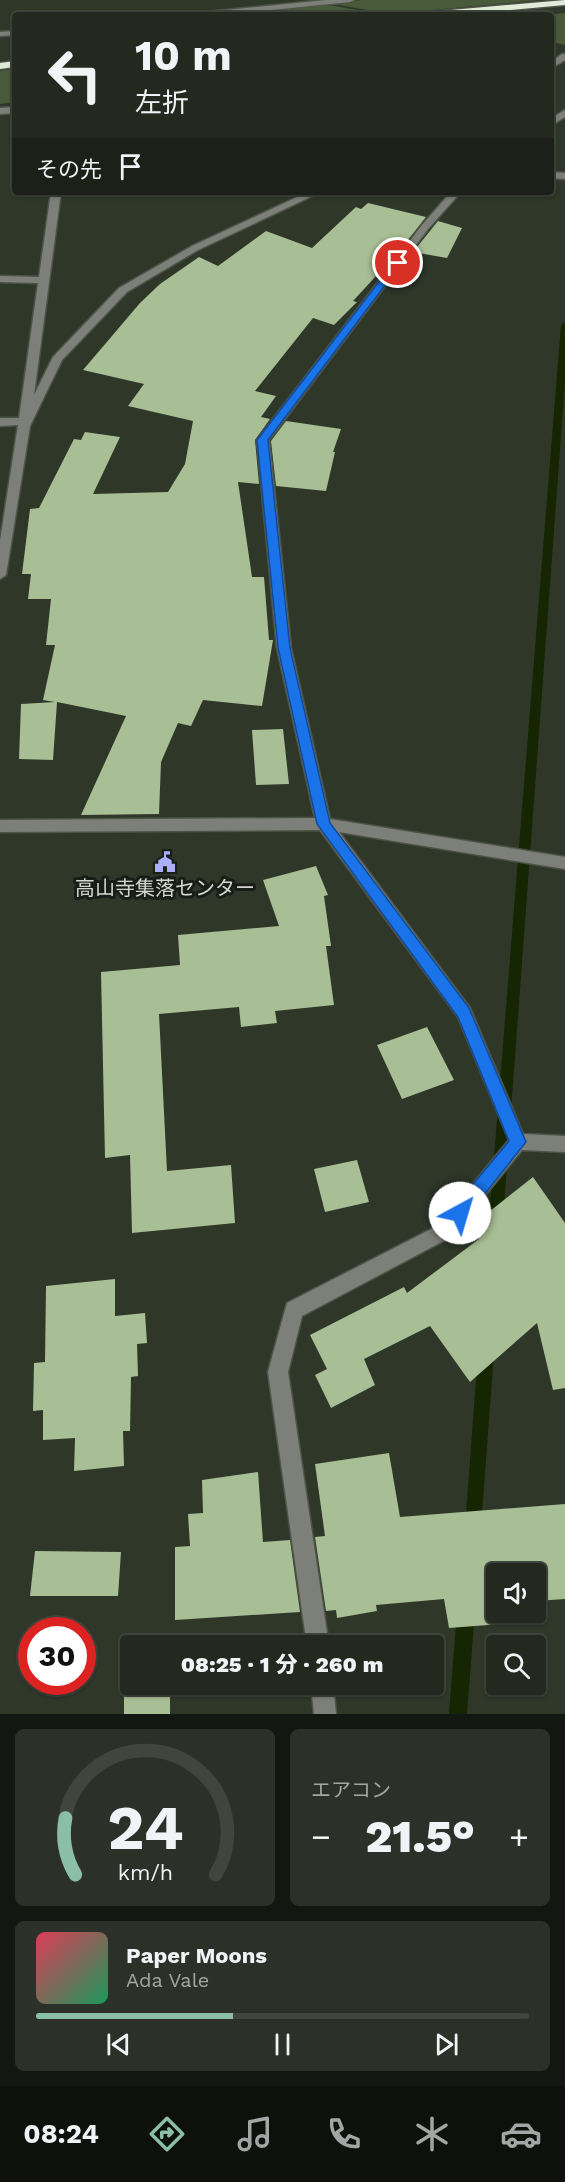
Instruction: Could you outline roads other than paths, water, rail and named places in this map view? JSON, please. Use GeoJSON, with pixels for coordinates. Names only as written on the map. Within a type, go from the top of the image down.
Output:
{"type":"FeatureCollection","features":[{"type":"Feature","properties":{"kind":"highway"},"geometry":{"type":"LineString","coordinates":[[460,12],[565,2]]}},
{"type":"Feature","properties":{"kind":"highway"},"geometry":{"type":"LineString","coordinates":[[536,12],[565,9]]}},
{"type":"Feature","properties":{"kind":"street"},"geometry":{"type":"LineString","coordinates":[[227,12],[350,0]]}},
{"type":"Feature","properties":{"kind":"street"},"geometry":{"type":"LineString","coordinates":[[0,575],[14,498],[56,195]]}},
{"type":"Feature","properties":{"kind":"street"},"geometry":{"type":"LineString","coordinates":[[23,425],[57,359],[123,290],[195,248],[310,195]]}},
{"type":"Feature","properties":{"kind":"street"},"geometry":{"type":"LineString","coordinates":[[453,195],[425,227],[263,440],[284,648],[324,824],[464,1013],[518,1142]]}},
{"type":"Feature","properties":{"kind":"street"},"geometry":{"type":"LineString","coordinates":[[0,279],[44,280]]}},
{"type":"Feature","properties":{"kind":"street"},"geometry":{"type":"LineString","coordinates":[[0,422],[23,425]]}},
{"type":"Feature","properties":{"kind":"street"},"geometry":{"type":"LineString","coordinates":[[0,826],[324,824],[565,863]]}},
{"type":"Feature","properties":{"kind":"street"},"geometry":{"type":"LineString","coordinates":[[518,1142],[565,1144]]}},
{"type":"Feature","properties":{"kind":"street"},"geometry":{"type":"LineString","coordinates":[[316,1635],[278,1372],[294,1310],[445,1231],[518,1142]]}},
{"type":"Feature","properties":{"kind":"street"},"geometry":{"type":"LineString","coordinates":[[323,1695],[325,1714]]}},
{"type":"Feature","properties":{"kind":"waterway"},"geometry":{"type":"LineString","coordinates":[[496,1219],[565,325]]}},
{"type":"Feature","properties":{"kind":"waterway"},"geometry":{"type":"LineString","coordinates":[[473,1527],[486,1353]]}},
{"type":"Feature","properties":{"kind":"waterway"},"geometry":{"type":"LineString","coordinates":[[458,1714],[466,1611]]}},
{"type":"Feature","properties":{"kind":"place","name":"高山寺集落センター"},"geometry":{"type":"Point","coordinates":[165,862]}}]}
